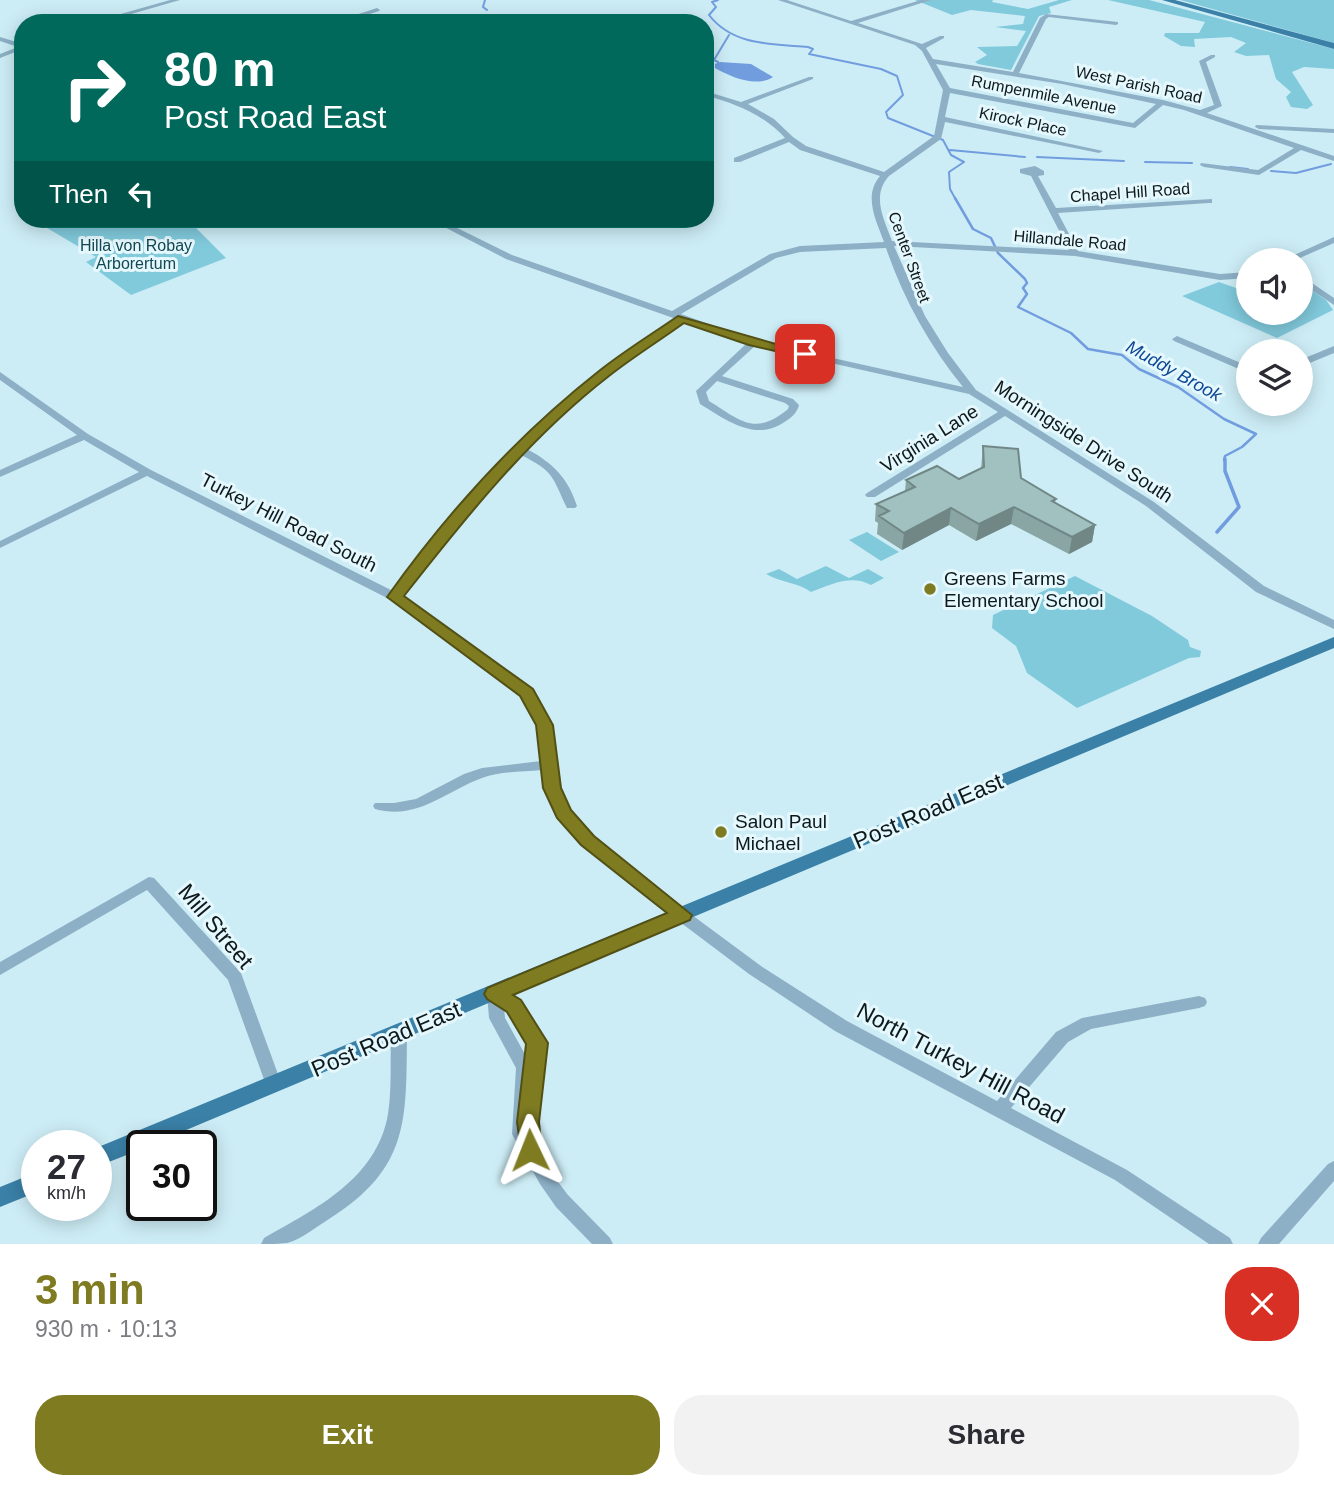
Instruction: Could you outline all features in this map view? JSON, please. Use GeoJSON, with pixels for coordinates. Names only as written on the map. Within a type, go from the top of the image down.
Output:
{"type":"FeatureCollection","features":[{"type":"Feature","properties":{"kind":"main road"},"geometry":{"type":"LineString","coordinates":[[1166,0],[1334,46]]}},
{"type":"Feature","properties":{"kind":"main road","name":"Post Road East"},"geometry":{"type":"LineString","coordinates":[[112,1151],[1334,642]]}},
{"type":"Feature","properties":{"kind":"main road"},"geometry":{"type":"LineString","coordinates":[[0,1197],[21,1188]]}},
{"type":"Feature","properties":{"kind":"street"},"geometry":{"type":"LineString","coordinates":[[125,14],[177,0]]}},
{"type":"Feature","properties":{"kind":"street"},"geometry":{"type":"LineString","coordinates":[[714,95],[741,103],[774,120],[790,139],[803,148],[885,175],[936,139],[947,90],[922,47],[781,0]]}},
{"type":"Feature","properties":{"kind":"street"},"geometry":{"type":"LineString","coordinates":[[850,23],[928,0]]}},
{"type":"Feature","properties":{"kind":"street"},"geometry":{"type":"LineString","coordinates":[[364,14],[377,10]]}},
{"type":"Feature","properties":{"kind":"street"},"geometry":{"type":"LineString","coordinates":[[1015,74],[1043,18],[1048,15],[1116,23]]}},
{"type":"Feature","properties":{"kind":"street"},"geometry":{"type":"LineString","coordinates":[[922,47],[942,37]]}},
{"type":"Feature","properties":{"kind":"street"},"geometry":{"type":"LineString","coordinates":[[1202,112],[1218,106],[1202,62],[1213,56]]}},
{"type":"Feature","properties":{"kind":"street","name":"West Parish Road"},"geometry":{"type":"LineString","coordinates":[[932,61],[1163,102],[1202,112],[1334,159]]}},
{"type":"Feature","properties":{"kind":"street"},"geometry":{"type":"LineString","coordinates":[[741,103],[811,78]]}},
{"type":"Feature","properties":{"kind":"street","name":"Rumpenmile Avenue"},"geometry":{"type":"LineString","coordinates":[[947,90],[1135,126]]}},
{"type":"Feature","properties":{"kind":"street"},"geometry":{"type":"LineString","coordinates":[[1135,126],[1163,102]]}},
{"type":"Feature","properties":{"kind":"street","name":"Kirock Place"},"geometry":{"type":"LineString","coordinates":[[942,119],[1099,151]]}},
{"type":"Feature","properties":{"kind":"street"},"geometry":{"type":"LineString","coordinates":[[1248,128],[1334,131]]}},
{"type":"Feature","properties":{"kind":"street"},"geometry":{"type":"LineString","coordinates":[[737,160],[790,139]]}},
{"type":"Feature","properties":{"kind":"street"},"geometry":{"type":"LineString","coordinates":[[1204,165],[1259,173],[1300,147]]}},
{"type":"Feature","properties":{"kind":"street","name":"Chapel Hill Road"},"geometry":{"type":"LineString","coordinates":[[1034,174],[1075,253]]}},
{"type":"Feature","properties":{"kind":"street","name":"Center Street"},"geometry":{"type":"LineString","coordinates":[[885,175],[876,188],[876,203],[887,242],[916,313],[944,359],[974,393]]}},
{"type":"Feature","properties":{"kind":"street","name":"Chapel Hill Road"},"geometry":{"type":"LineString","coordinates":[[1054,211],[1209,201]]}},
{"type":"Feature","properties":{"kind":"street","name":"Morningside Drive South"},"geometry":{"type":"LineString","coordinates":[[451,228],[509,257],[753,343],[974,393],[1150,504],[1260,589],[1334,625]]}},
{"type":"Feature","properties":{"kind":"street"},"geometry":{"type":"LineString","coordinates":[[1313,249],[1334,240]]}},
{"type":"Feature","properties":{"kind":"street","name":"Hillandale Road"},"geometry":{"type":"LineString","coordinates":[[395,597],[472,499],[603,373],[678,317],[774,256],[800,249],[887,242],[1075,253],[1220,276],[1236,275]]}},
{"type":"Feature","properties":{"kind":"street"},"geometry":{"type":"LineString","coordinates":[[1313,287],[1334,302]]}},
{"type":"Feature","properties":{"kind":"street"},"geometry":{"type":"LineString","coordinates":[[1177,339],[1236,365]]}},
{"type":"Feature","properties":{"kind":"street"},"geometry":{"type":"LineString","coordinates":[[715,377],[789,401],[794,405],[793,410],[765,429],[748,428],[704,402],[701,391],[715,377],[753,343]]}},
{"type":"Feature","properties":{"kind":"street"},"geometry":{"type":"LineString","coordinates":[[1313,358],[1334,349]]}},
{"type":"Feature","properties":{"kind":"street","name":"Turkey Hill Road South"},"geometry":{"type":"LineString","coordinates":[[0,375],[84,436],[147,472],[395,597],[527,693],[545,725],[548,765],[555,798],[573,825],[637,882],[683,915]]}},
{"type":"Feature","properties":{"kind":"street","name":"Virginia Lane"},"geometry":{"type":"LineString","coordinates":[[871,495],[1006,411]]}},
{"type":"Feature","properties":{"kind":"street"},"geometry":{"type":"LineString","coordinates":[[0,474],[84,436]]}},
{"type":"Feature","properties":{"kind":"street"},"geometry":{"type":"LineString","coordinates":[[520,450],[551,466],[566,487],[571,506]]}},
{"type":"Feature","properties":{"kind":"street"},"geometry":{"type":"LineString","coordinates":[[0,545],[147,472]]}},
{"type":"Feature","properties":{"kind":"street"},"geometry":{"type":"LineString","coordinates":[[380,806],[397,810],[416,806],[463,779],[486,772],[548,765]]}},
{"type":"Feature","properties":{"kind":"street","name":"Mill Street"},"geometry":{"type":"LineString","coordinates":[[0,969],[149,882],[235,977],[274,1085]]}},
{"type":"Feature","properties":{"kind":"street","name":"North Turkey Hill Road"},"geometry":{"type":"LineString","coordinates":[[683,915],[755,970],[841,1026],[1121,1175],[1224,1244]]}},
{"type":"Feature","properties":{"kind":"street"},"geometry":{"type":"LineString","coordinates":[[495,994],[497,1018],[524,1069],[521,1134],[562,1201],[604,1244]]}},
{"type":"Feature","properties":{"kind":"street"},"geometry":{"type":"LineString","coordinates":[[1000,1109],[1062,1037],[1088,1023],[1199,1002]]}},
{"type":"Feature","properties":{"kind":"street"},"geometry":{"type":"LineString","coordinates":[[274,1243],[344,1198],[382,1159],[395,1124],[399,1034]]}},
{"type":"Feature","properties":{"kind":"street"},"geometry":{"type":"LineString","coordinates":[[1267,1244],[1334,1169]]}},
{"type":"Feature","properties":{"kind":"green space"},"geometry":{"type":"Polygon","coordinates":[[[915,0],[993,0],[992,2],[1028,9],[1059,0],[1072,0],[1049,7],[1051,13],[1039,16],[1011,70],[975,62],[987,55],[977,47],[1017,46],[1026,31],[995,27],[1023,24],[1025,16],[971,10],[952,15],[915,0]]]}},
{"type":"Feature","properties":{"kind":"green space"},"geometry":{"type":"Polygon","coordinates":[[[1108,0],[1149,0],[1334,49],[1334,69],[1304,67],[1292,72],[1313,105],[1307,109],[1291,107],[1286,97],[1291,92],[1276,79],[1269,55],[1246,56],[1234,52],[1246,43],[1231,37],[1194,39],[1195,47],[1181,46],[1164,36],[1165,33],[1199,33],[1205,22],[1108,0]]]}},
{"type":"Feature","properties":{"kind":"green space"},"geometry":{"type":"Polygon","coordinates":[[[1180,0],[1334,0],[1334,43],[1180,0]]]}},
{"type":"Feature","properties":{"kind":"green space","name":"Hilla von Robay Arborertum"},"geometry":{"type":"Polygon","coordinates":[[[47,228],[196,228],[226,258],[131,295],[86,262],[96,257],[47,228]]]}},
{"type":"Feature","properties":{"kind":"green space"},"geometry":{"type":"Polygon","coordinates":[[[1219,282],[1236,288],[1236,320],[1182,296],[1219,282]]]}},
{"type":"Feature","properties":{"kind":"green space"},"geometry":{"type":"Polygon","coordinates":[[[1313,291],[1326,300],[1333,310],[1313,320],[1313,291]]]}},
{"type":"Feature","properties":{"kind":"green space"},"geometry":{"type":"Polygon","coordinates":[[[1248,325],[1303,325],[1277,338],[1248,325]]]}},
{"type":"Feature","properties":{"kind":"green space"},"geometry":{"type":"Polygon","coordinates":[[[867,532],[899,552],[881,561],[849,540],[867,532]]]}},
{"type":"Feature","properties":{"kind":"green space"},"geometry":{"type":"Polygon","coordinates":[[[826,566],[849,578],[868,569],[884,578],[871,585],[856,580],[841,581],[811,592],[766,574],[779,569],[797,579],[826,566]]]}},
{"type":"Feature","properties":{"kind":"green space"},"geometry":{"type":"Polygon","coordinates":[[[1075,576],[1152,616],[1188,640],[1190,647],[1201,651],[1200,657],[1189,658],[1077,708],[1027,673],[1016,646],[992,628],[993,615],[1075,576]]]}},
{"type":"Feature","properties":{"kind":"shaded area"},"geometry":{"type":"Polygon","coordinates":[[[715,64],[751,64],[773,77],[759,82],[744,80],[715,68],[715,64]]]}},
{"type":"Feature","properties":{"kind":"building"},"geometry":{"type":"Polygon","coordinates":[[[983,446],[1018,449],[1021,478],[1056,499],[1052,501],[1095,525],[1072,537],[1014,507],[979,524],[951,508],[904,533],[879,516],[889,511],[876,504],[915,487],[906,480],[937,466],[959,479],[984,467],[983,446]]]}},
{"type":"Feature","properties":{"kind":"waterway"},"geometry":{"type":"LineString","coordinates":[[485,0],[483,7],[487,10]]}},
{"type":"Feature","properties":{"kind":"waterway","name":"Muddy Brook"},"geometry":{"type":"LineString","coordinates":[[710,14],[716,7],[712,2],[718,0]]}},
{"type":"Feature","properties":{"kind":"waterway","name":"Muddy Brook"},"geometry":{"type":"LineString","coordinates":[[714,20],[730,33],[754,42],[808,47],[813,49],[809,54],[881,69],[897,76],[903,95],[886,112],[888,118],[943,140],[951,155],[964,162],[949,172],[950,189],[956,200]]}},
{"type":"Feature","properties":{"kind":"waterway"},"geometry":{"type":"LineString","coordinates":[[718,62],[714,60],[729,35]]}},
{"type":"Feature","properties":{"kind":"waterway"},"geometry":{"type":"LineString","coordinates":[[950,150],[1025,157]]}},
{"type":"Feature","properties":{"kind":"waterway"},"geometry":{"type":"LineString","coordinates":[[1037,157],[1124,161]]}},
{"type":"Feature","properties":{"kind":"waterway"},"geometry":{"type":"LineString","coordinates":[[1145,162],[1192,163]]}},
{"type":"Feature","properties":{"kind":"waterway"},"geometry":{"type":"LineString","coordinates":[[1271,171],[1296,173],[1331,164]]}},
{"type":"Feature","properties":{"kind":"waterway"},"geometry":{"type":"LineString","coordinates":[[1230,167],[1248,169]]}},
{"type":"Feature","properties":{"kind":"waterway","name":"Muddy Brook"},"geometry":{"type":"LineString","coordinates":[[955,198],[973,229],[991,238],[998,253],[1025,279],[1027,283],[1023,288],[1027,294],[1018,307],[1071,333],[1088,349],[1122,355],[1139,369],[1178,387],[1224,419],[1256,434],[1242,447],[1225,456],[1224,460]]}},
{"type":"Feature","properties":{"kind":"waterway","name":"Muddy Brook"},"geometry":{"type":"LineString","coordinates":[[1217,532],[1239,507],[1225,471],[1225,459]]}},
{"type":"Feature","properties":{"kind":"place","name":"Greens Farms Elementary School"},"geometry":{"type":"Point","coordinates":[930,589]}},
{"type":"Feature","properties":{"kind":"place","name":"Salon Paul Michael"},"geometry":{"type":"Point","coordinates":[721,832]}},
{"type":"Feature","properties":{"kind":"route"},"geometry":{"type":"LineString","coordinates":[[530,1150],[528,1122],[537,1043],[514,1006],[495,994],[683,915],[637,882],[588,840],[563,813],[549,777],[545,725],[538,708],[527,693],[509,677],[395,597],[472,499],[520,450],[603,373],[682,319],[753,343],[805,354]]}}]}
